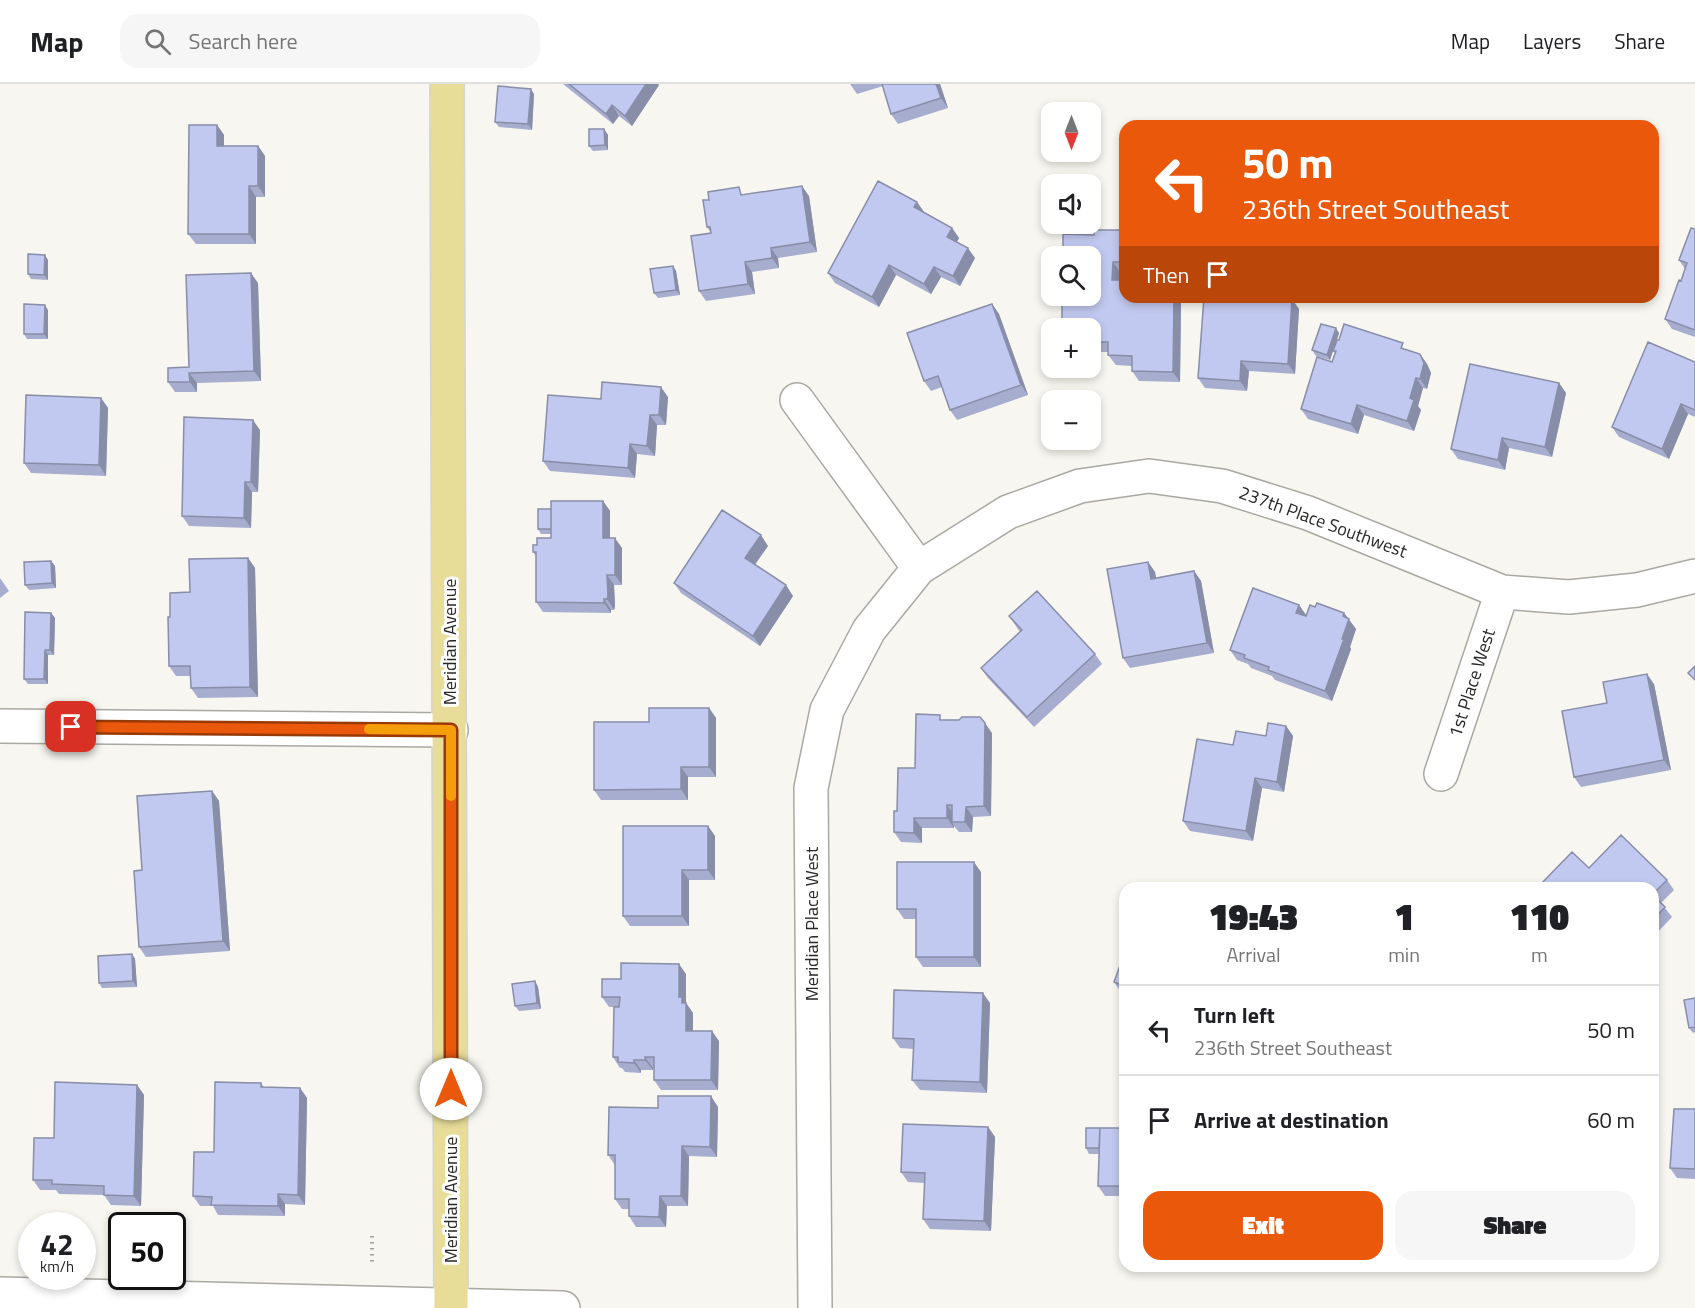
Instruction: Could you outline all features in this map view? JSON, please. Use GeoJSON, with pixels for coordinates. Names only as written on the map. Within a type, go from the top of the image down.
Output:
{"type":"FeatureCollection","features":[{"type":"Feature","properties":{"kind":"main road","name":"Meridian Avenue"},"geometry":{"type":"LineString","coordinates":[[447,84],[451,730],[451,1306]]}},
{"type":"Feature","properties":{"kind":"street"},"geometry":{"type":"LineString","coordinates":[[797,400],[919,568]]}},
{"type":"Feature","properties":{"kind":"street","name":"237th Place Southwest"},"geometry":{"type":"LineString","coordinates":[[919,568],[1008,512],[1080,486],[1149,476],[1222,486],[1308,513],[1502,592],[1569,597],[1637,590],[1695,576]]}},
{"type":"Feature","properties":{"kind":"street","name":"Meridian Place West"},"geometry":{"type":"LineString","coordinates":[[815,1308],[811,788],[827,710],[869,630],[919,568]]}},
{"type":"Feature","properties":{"kind":"street","name":"1st Place West"},"geometry":{"type":"LineString","coordinates":[[1441,774],[1502,592]]}},
{"type":"Feature","properties":{"kind":"street"},"geometry":{"type":"LineString","coordinates":[[0,726],[451,730]]}},
{"type":"Feature","properties":{"kind":"street"},"geometry":{"type":"LineString","coordinates":[[0,1294],[563,1308]]}},
{"type":"Feature","properties":{"kind":"path"},"geometry":{"type":"LineString","coordinates":[[372,1236],[372,1263]]}},
{"type":"Feature","properties":{"kind":"building"},"geometry":{"type":"Polygon","coordinates":[[[569,84],[646,84],[625,116],[612,105],[606,114],[569,84]]]}},
{"type":"Feature","properties":{"kind":"building"},"geometry":{"type":"Polygon","coordinates":[[[882,84],[936,84],[941,98],[891,114],[882,84]]]}},
{"type":"Feature","properties":{"kind":"building"},"geometry":{"type":"Polygon","coordinates":[[[498,86],[531,89],[528,124],[495,122],[498,86]]]}},
{"type":"Feature","properties":{"kind":"building"},"geometry":{"type":"Polygon","coordinates":[[[189,125],[217,125],[217,146],[258,146],[258,186],[249,186],[249,234],[188,234],[189,125]]]}},
{"type":"Feature","properties":{"kind":"building"},"geometry":{"type":"Polygon","coordinates":[[[589,129],[604,129],[605,145],[589,146],[589,129]]]}},
{"type":"Feature","properties":{"kind":"building"},"geometry":{"type":"Polygon","coordinates":[[[878,181],[917,202],[914,207],[952,228],[947,237],[968,248],[953,276],[934,267],[924,284],[889,265],[872,297],[828,273],[878,181]]]}},
{"type":"Feature","properties":{"kind":"building"},"geometry":{"type":"Polygon","coordinates":[[[802,186],[810,242],[771,248],[772,258],[745,262],[748,284],[699,291],[691,236],[711,233],[710,227],[707,227],[703,200],[709,200],[708,192],[739,187],[741,195],[802,186]]]}},
{"type":"Feature","properties":{"kind":"building"},"geometry":{"type":"Polygon","coordinates":[[[1691,228],[1695,229],[1695,330],[1665,319],[1687,263],[1679,260],[1691,228]]]}},
{"type":"Feature","properties":{"kind":"building"},"geometry":{"type":"Polygon","coordinates":[[[1101,230],[1119,230],[1119,262],[1113,262],[1112,280],[1119,280],[1119,303],[1174,303],[1173,372],[1132,371],[1132,356],[1108,355],[1108,342],[1101,342],[1101,318],[1062,318],[1062,306],[1101,306],[1101,246],[1063,246],[1063,234],[1094,235],[1101,234],[1101,230]]]}},
{"type":"Feature","properties":{"kind":"building"},"geometry":{"type":"Polygon","coordinates":[[[28,254],[45,255],[44,275],[28,274],[28,254]]]}},
{"type":"Feature","properties":{"kind":"building"},"geometry":{"type":"Polygon","coordinates":[[[673,266],[676,290],[654,293],[650,269],[673,266]]]}},
{"type":"Feature","properties":{"kind":"building"},"geometry":{"type":"Polygon","coordinates":[[[251,273],[254,371],[189,373],[190,382],[168,382],[168,368],[189,367],[186,275],[251,273]]]}},
{"type":"Feature","properties":{"kind":"building"},"geometry":{"type":"Polygon","coordinates":[[[1204,303],[1292,303],[1288,364],[1241,361],[1240,381],[1198,378],[1204,303]]]}},
{"type":"Feature","properties":{"kind":"building"},"geometry":{"type":"Polygon","coordinates":[[[24,304],[45,305],[44,334],[24,334],[24,304]]]}},
{"type":"Feature","properties":{"kind":"building"},"geometry":{"type":"Polygon","coordinates":[[[992,304],[1021,385],[950,410],[938,376],[924,381],[907,333],[992,304]]]}},
{"type":"Feature","properties":{"kind":"building"},"geometry":{"type":"Polygon","coordinates":[[[1321,324],[1336,328],[1327,355],[1312,350],[1321,324]]]}},
{"type":"Feature","properties":{"kind":"building"},"geometry":{"type":"Polygon","coordinates":[[[1344,324],[1403,343],[1401,348],[1420,354],[1424,363],[1420,379],[1416,378],[1410,398],[1414,400],[1407,421],[1357,405],[1351,424],[1301,409],[1317,357],[1332,362],[1336,351],[1333,351],[1344,324]]]}},
{"type":"Feature","properties":{"kind":"building"},"geometry":{"type":"Polygon","coordinates":[[[1648,342],[1695,362],[1695,410],[1681,404],[1662,449],[1612,427],[1648,342]]]}},
{"type":"Feature","properties":{"kind":"building"},"geometry":{"type":"Polygon","coordinates":[[[1470,364],[1559,383],[1545,447],[1502,438],[1498,460],[1451,449],[1470,364]]]}},
{"type":"Feature","properties":{"kind":"building"},"geometry":{"type":"Polygon","coordinates":[[[602,382],[661,387],[659,415],[650,415],[647,446],[630,444],[628,468],[543,461],[548,395],[601,399],[602,382]]]}},
{"type":"Feature","properties":{"kind":"building"},"geometry":{"type":"Polygon","coordinates":[[[26,395],[101,398],[99,465],[24,463],[26,395]]]}},
{"type":"Feature","properties":{"kind":"building"},"geometry":{"type":"Polygon","coordinates":[[[184,417],[253,420],[251,482],[245,482],[244,518],[182,516],[184,417]]]}},
{"type":"Feature","properties":{"kind":"building"},"geometry":{"type":"Polygon","coordinates":[[[551,501],[603,501],[603,538],[615,538],[615,575],[607,575],[608,596],[604,599],[604,603],[536,602],[536,552],[533,552],[533,545],[537,545],[537,538],[551,538],[551,501]]]}},
{"type":"Feature","properties":{"kind":"building"},"geometry":{"type":"Polygon","coordinates":[[[538,509],[551,509],[551,529],[538,529],[538,509]]]}},
{"type":"Feature","properties":{"kind":"building"},"geometry":{"type":"Polygon","coordinates":[[[722,510],[761,535],[745,558],[786,585],[753,636],[674,583],[722,510]]]}},
{"type":"Feature","properties":{"kind":"building"},"geometry":{"type":"Polygon","coordinates":[[[248,558],[250,687],[191,688],[190,666],[169,666],[170,593],[190,592],[189,559],[248,558]]]}},
{"type":"Feature","properties":{"kind":"building"},"geometry":{"type":"Polygon","coordinates":[[[51,561],[52,583],[25,585],[24,562],[51,561]]]}},
{"type":"Feature","properties":{"kind":"building"},"geometry":{"type":"Polygon","coordinates":[[[1148,562],[1151,579],[1194,571],[1207,643],[1123,658],[1107,569],[1148,562]]]}},
{"type":"Feature","properties":{"kind":"building"},"geometry":{"type":"Polygon","coordinates":[[[1253,588],[1299,605],[1296,613],[1306,616],[1310,605],[1315,607],[1317,603],[1344,613],[1343,616],[1349,619],[1325,691],[1268,670],[1269,667],[1230,650],[1253,588]]]}},
{"type":"Feature","properties":{"kind":"building"},"geometry":{"type":"Polygon","coordinates":[[[1037,591],[1095,654],[1027,717],[981,668],[1022,630],[1009,616],[1037,591]]]}},
{"type":"Feature","properties":{"kind":"building"},"geometry":{"type":"Polygon","coordinates":[[[25,612],[51,613],[50,650],[45,650],[44,679],[24,679],[25,612]]]}},
{"type":"Feature","properties":{"kind":"building"},"geometry":{"type":"Polygon","coordinates":[[[1695,666],[1695,680],[1688,673],[1695,666]]]}},
{"type":"Feature","properties":{"kind":"building"},"geometry":{"type":"Polygon","coordinates":[[[1647,674],[1664,760],[1574,777],[1562,711],[1607,703],[1603,682],[1647,674]]]}},
{"type":"Feature","properties":{"kind":"building"},"geometry":{"type":"Polygon","coordinates":[[[649,708],[709,708],[709,767],[681,767],[681,789],[594,790],[594,722],[649,722],[649,708]]]}},
{"type":"Feature","properties":{"kind":"building"},"geometry":{"type":"Polygon","coordinates":[[[916,714],[940,715],[940,720],[980,717],[985,723],[984,806],[966,807],[965,822],[952,822],[952,805],[947,805],[947,818],[914,818],[914,833],[894,832],[898,768],[915,768],[916,714]]]}},
{"type":"Feature","properties":{"kind":"building"},"geometry":{"type":"Polygon","coordinates":[[[1268,723],[1286,726],[1277,782],[1255,778],[1246,831],[1183,821],[1197,739],[1233,745],[1236,731],[1266,736],[1268,723]]]}},
{"type":"Feature","properties":{"kind":"building"},"geometry":{"type":"Polygon","coordinates":[[[212,791],[223,941],[139,947],[134,871],[142,870],[137,796],[212,791]]]}},
{"type":"Feature","properties":{"kind":"building"},"geometry":{"type":"Polygon","coordinates":[[[623,826],[708,826],[708,870],[682,870],[682,916],[623,916],[623,826]]]}},
{"type":"Feature","properties":{"kind":"building"},"geometry":{"type":"Polygon","coordinates":[[[1621,835],[1667,880],[1659,888],[1659,882],[1543,882],[1572,852],[1589,868],[1621,835]]]}},
{"type":"Feature","properties":{"kind":"building"},"geometry":{"type":"Polygon","coordinates":[[[897,862],[974,862],[974,957],[916,957],[916,909],[897,909],[897,862]]]}},
{"type":"Feature","properties":{"kind":"building"},"geometry":{"type":"Polygon","coordinates":[[[1659,901],[1665,907],[1659,914],[1659,901]]]}},
{"type":"Feature","properties":{"kind":"building"},"geometry":{"type":"Polygon","coordinates":[[[132,954],[133,981],[99,983],[98,956],[132,954]]]}},
{"type":"Feature","properties":{"kind":"building"},"geometry":{"type":"Polygon","coordinates":[[[621,963],[679,964],[679,997],[682,997],[682,1003],[686,1003],[686,1031],[712,1031],[711,1080],[654,1080],[654,1057],[634,1060],[634,1063],[618,1062],[618,1057],[613,1057],[614,1007],[619,1007],[620,997],[602,997],[602,979],[621,979],[621,963]]]}},
{"type":"Feature","properties":{"kind":"building"},"geometry":{"type":"Polygon","coordinates":[[[1119,968],[1119,984],[1114,982],[1119,968]]]}},
{"type":"Feature","properties":{"kind":"building"},"geometry":{"type":"Polygon","coordinates":[[[535,981],[537,1003],[515,1006],[512,984],[535,981]]]}},
{"type":"Feature","properties":{"kind":"building"},"geometry":{"type":"Polygon","coordinates":[[[894,990],[983,993],[980,1082],[912,1080],[914,1039],[893,1038],[894,990]]]}},
{"type":"Feature","properties":{"kind":"building"},"geometry":{"type":"Polygon","coordinates":[[[1695,998],[1695,1027],[1689,1028],[1684,1000],[1695,998]]]}},
{"type":"Feature","properties":{"kind":"building"},"geometry":{"type":"Polygon","coordinates":[[[55,1082],[137,1085],[134,1196],[104,1195],[104,1186],[52,1184],[52,1180],[33,1180],[34,1138],[54,1138],[55,1082]]]}},
{"type":"Feature","properties":{"kind":"building"},"geometry":{"type":"Polygon","coordinates":[[[215,1082],[261,1083],[261,1087],[300,1088],[298,1195],[278,1194],[278,1206],[211,1205],[212,1197],[193,1196],[194,1152],[214,1152],[215,1082]]]}},
{"type":"Feature","properties":{"kind":"building"},"geometry":{"type":"Polygon","coordinates":[[[658,1096],[711,1096],[710,1147],[682,1146],[681,1196],[660,1196],[659,1217],[629,1216],[629,1199],[615,1199],[615,1155],[608,1155],[609,1107],[658,1108],[658,1096]]]}},
{"type":"Feature","properties":{"kind":"building"},"geometry":{"type":"Polygon","coordinates":[[[1674,1109],[1695,1109],[1695,1169],[1670,1168],[1674,1109]]]}},
{"type":"Feature","properties":{"kind":"building"},"geometry":{"type":"Polygon","coordinates":[[[903,1124],[988,1127],[984,1221],[923,1219],[925,1173],[901,1172],[903,1124]]]}},
{"type":"Feature","properties":{"kind":"building"},"geometry":{"type":"Polygon","coordinates":[[[1086,1128],[1100,1128],[1099,1148],[1086,1148],[1086,1128]]]}},
{"type":"Feature","properties":{"kind":"building"},"geometry":{"type":"Polygon","coordinates":[[[1100,1128],[1119,1128],[1119,1186],[1098,1186],[1100,1128]]]}},
{"type":"Feature","properties":{"kind":"slow traffic"},"geometry":{"type":"LineString","coordinates":[[369,729],[451,730],[451,796]]}},
{"type":"Feature","properties":{"kind":"route"},"geometry":{"type":"LineString","coordinates":[[71,727],[451,730],[451,1089]]}}]}
